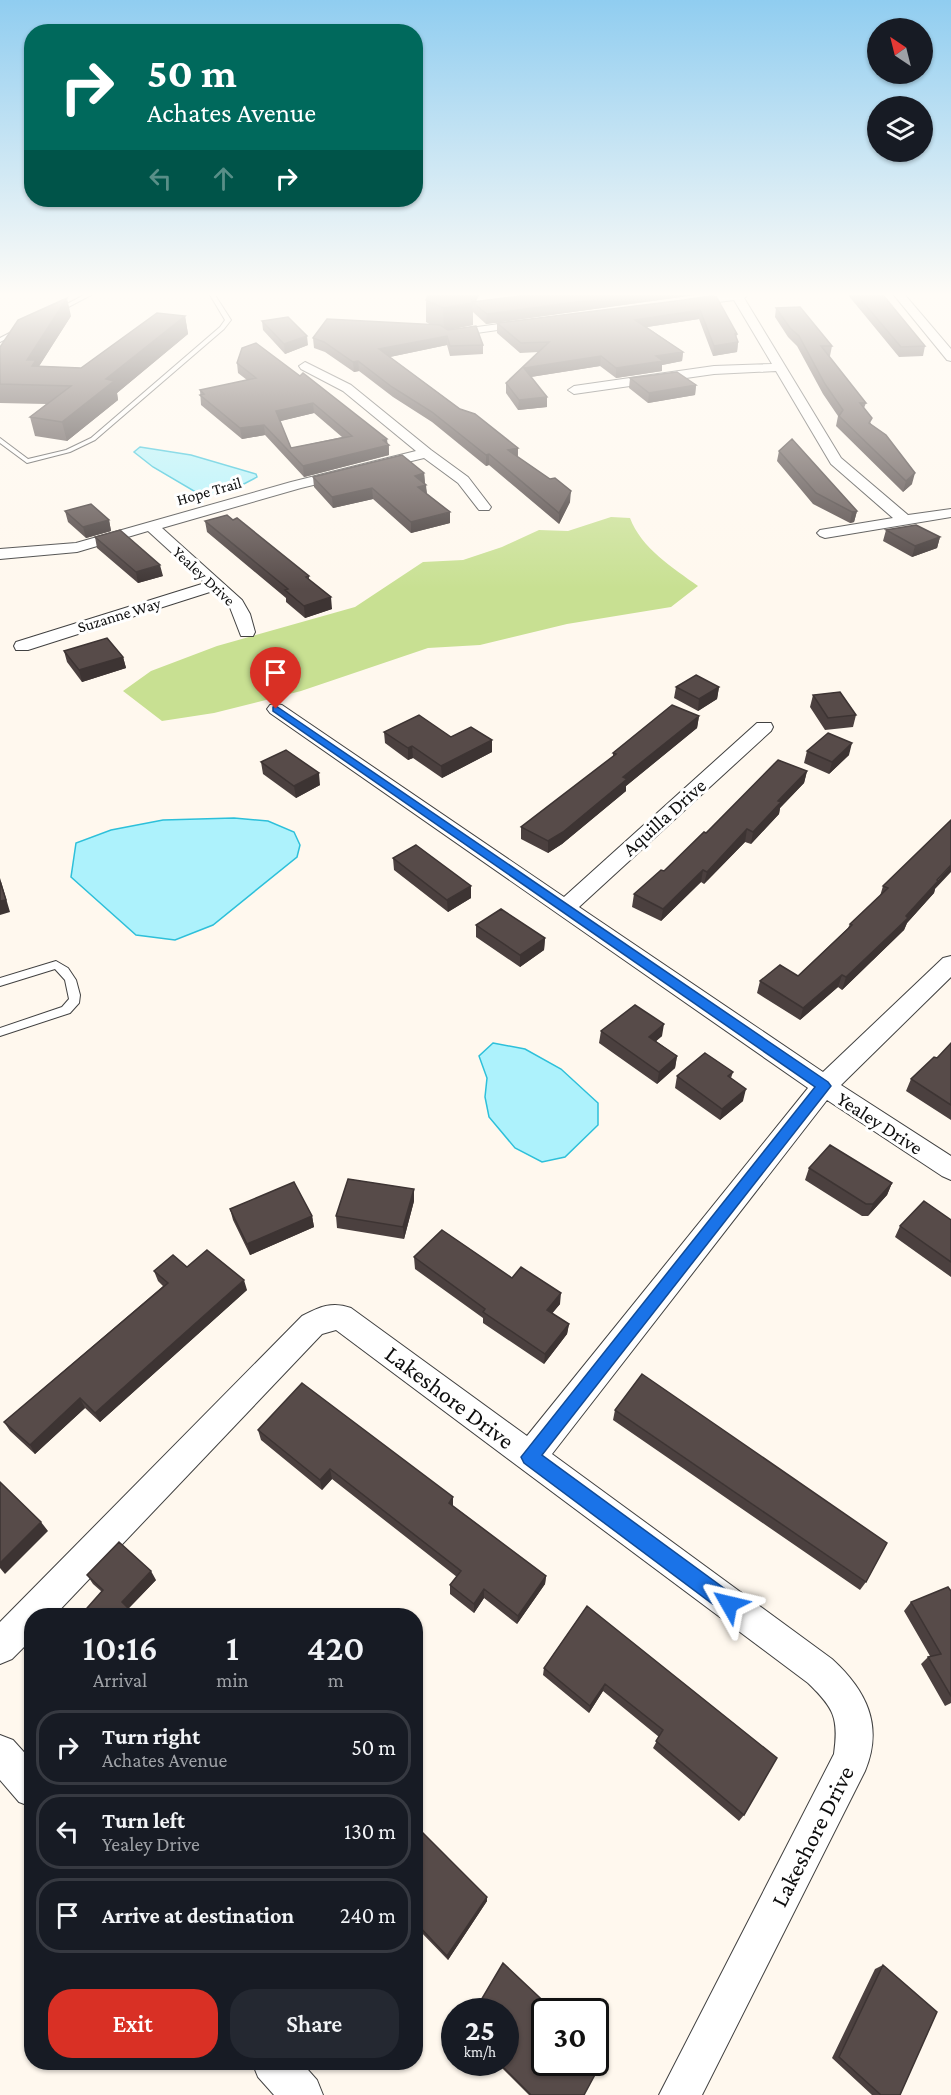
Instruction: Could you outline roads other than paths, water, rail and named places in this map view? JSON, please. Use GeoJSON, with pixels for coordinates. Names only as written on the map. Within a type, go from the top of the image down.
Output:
{"type":"FeatureCollection","features":[{"type":"Feature","properties":{"kind":"street"},"geometry":{"type":"LineString","coordinates":[[353,393],[463,480],[484,507]]}},
{"type":"Feature","properties":{"kind":"street"},"geometry":{"type":"LineString","coordinates":[[795,393],[836,461],[906,520]]}},
{"type":"Feature","properties":{"kind":"street","name":"Hope Trail"},"geometry":{"type":"LineString","coordinates":[[0,554],[77,547],[296,485],[426,453]]}},
{"type":"Feature","properties":{"kind":"street"},"geometry":{"type":"LineString","coordinates":[[825,533],[951,513]]}},
{"type":"Feature","properties":{"kind":"street","name":"Yealey Drive"},"geometry":{"type":"LineString","coordinates":[[151,526],[236,603],[247,632]]}},
{"type":"Feature","properties":{"kind":"street","name":"Suzanne Way"},"geometry":{"type":"LineString","coordinates":[[22,646],[216,585]]}},
{"type":"Feature","properties":{"kind":"street","name":"Yealey Drive"},"geometry":{"type":"LineString","coordinates":[[276,709],[824,1086],[951,1169]]}},
{"type":"Feature","properties":{"kind":"street","name":"Aquilla Drive"},"geometry":{"type":"LineString","coordinates":[[565,908],[764,727]]}},
{"type":"Feature","properties":{"kind":"street"},"geometry":{"type":"LineString","coordinates":[[530,1457],[824,1086],[951,964]]}},
{"type":"Feature","properties":{"kind":"street","name":"Lakeshore Drive"},"geometry":{"type":"LineString","coordinates":[[38,1608],[312,1325],[327,1317],[341,1317],[820,1671],[837,1687],[850,1706],[856,1731],[852,1758],[680,2095]]}},
{"type":"Feature","properties":{"kind":"street","name":"Lakeshore Drive"},"geometry":{"type":"LineString","coordinates":[[0,1647],[24,1622]]}},
{"type":"Feature","properties":{"kind":"street"},"geometry":{"type":"LineString","coordinates":[[0,1753],[24,1780]]}},
{"type":"Feature","properties":{"kind":"street"},"geometry":{"type":"LineString","coordinates":[[280,2070],[302,2095]]}},
{"type":"Feature","properties":{"kind":"lane"},"geometry":{"type":"LineString","coordinates":[[0,440],[27,461],[68,451],[93,439],[147,393]]}},
{"type":"Feature","properties":{"kind":"lane"},"geometry":{"type":"LineString","coordinates":[[0,982],[56,965],[63,969],[75,991],[75,1000],[66,1010],[0,1032]]}},
{"type":"Feature","properties":{"kind":"water"},"geometry":{"type":"Polygon","coordinates":[[[140,447],[191,455],[256,474],[257,477],[240,486],[210,495],[199,494],[153,467],[134,452],[140,447]]]}},
{"type":"Feature","properties":{"kind":"water"},"geometry":{"type":"Polygon","coordinates":[[[234,818],[268,821],[294,832],[300,845],[297,857],[213,925],[175,940],[136,935],[71,877],[76,843],[111,830],[163,820],[234,818]]]}},
{"type":"Feature","properties":{"kind":"water"},"geometry":{"type":"Polygon","coordinates":[[[493,1043],[525,1049],[561,1069],[598,1103],[598,1125],[565,1157],[542,1162],[515,1148],[489,1117],[485,1097],[487,1078],[479,1056],[493,1043]]]}}]}
